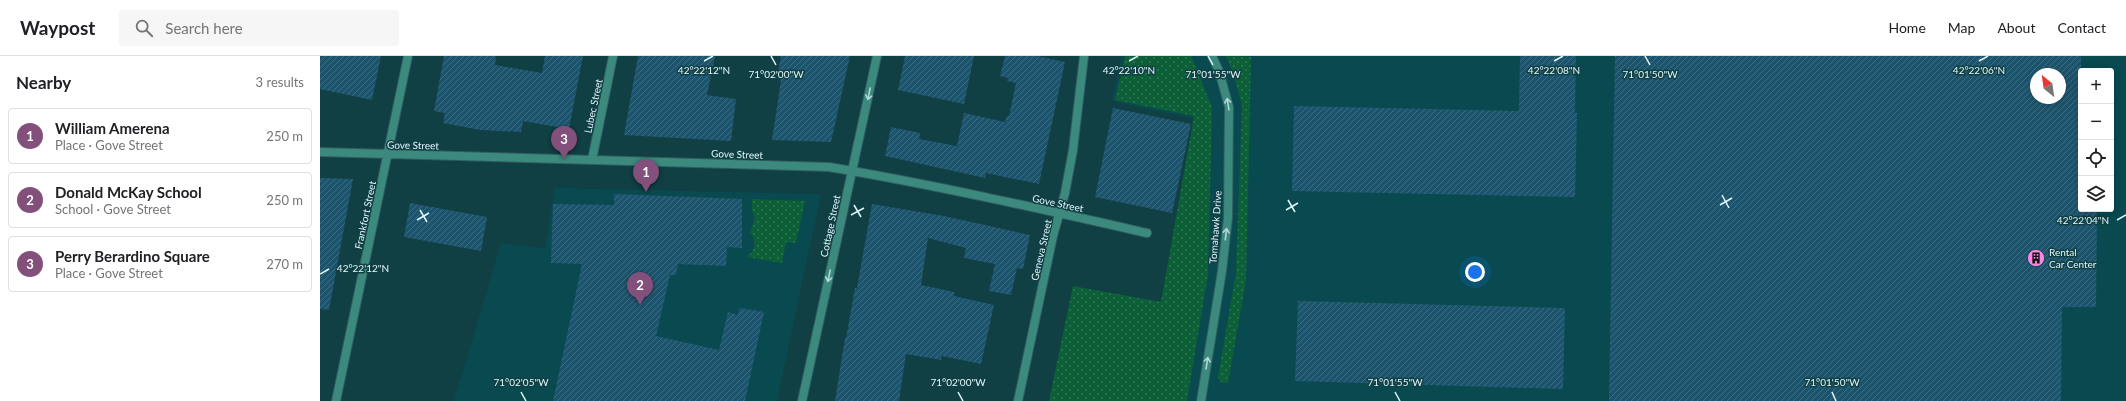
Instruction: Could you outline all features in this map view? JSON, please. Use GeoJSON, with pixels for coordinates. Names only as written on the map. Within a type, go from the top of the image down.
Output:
{"type":"FeatureCollection","features":[{"type":"Feature","properties":{"kind":"street","name":"Frankfort Street"},"geometry":{"type":"LineString","coordinates":[[336,401],[408,56]]}},
{"type":"Feature","properties":{"kind":"street","name":"Lubec Street"},"geometry":{"type":"LineString","coordinates":[[592,160],[614,56]]}},
{"type":"Feature","properties":{"kind":"street","name":"Cottage Street"},"geometry":{"type":"LineString","coordinates":[[802,401],[876,56]]}},
{"type":"Feature","properties":{"kind":"street","name":"Geneva Street"},"geometry":{"type":"LineString","coordinates":[[1018,401],[1073,150],[1084,56]]}},
{"type":"Feature","properties":{"kind":"street","name":"Tomahawk Drive"},"geometry":{"type":"LineString","coordinates":[[1201,401],[1222,271],[1228,218],[1229,107],[1219,71],[1212,56]]}},
{"type":"Feature","properties":{"kind":"street","name":"Gove Street"},"geometry":{"type":"LineString","coordinates":[[320,152],[829,167],[1060,213],[1147,233]]}},
{"type":"Feature","properties":{"kind":"shaded area"},"geometry":{"type":"Polygon","coordinates":[[[1121,56],[2126,56],[2126,401],[1138,401],[1161,302],[1194,119],[1112,101],[1121,56]]]}},
{"type":"Feature","properties":{"kind":"shaded area"},"geometry":{"type":"Polygon","coordinates":[[[555,188],[821,194],[777,401],[454,401],[501,243],[545,248],[555,188]]]}},
{"type":"Feature","properties":{"kind":"green space"},"geometry":{"type":"Polygon","coordinates":[[[1125,56],[1191,56],[1212,107],[1208,274],[1187,401],[1049,401],[1073,286],[1161,302],[1194,116],[1115,100],[1125,56]]]}},
{"type":"Feature","properties":{"kind":"green space"},"geometry":{"type":"Polygon","coordinates":[[[1226,56],[1251,57],[1246,280],[1228,383],[1220,382],[1218,377],[1236,273],[1242,105],[1232,70],[1226,56]]]}},
{"type":"Feature","properties":{"kind":"green space"},"geometry":{"type":"Polygon","coordinates":[[[752,199],[805,201],[796,243],[786,242],[782,263],[746,257],[752,252],[755,242],[750,233],[755,218],[752,211],[752,199]]]}},
{"type":"Feature","properties":{"kind":"building"},"geometry":{"type":"Polygon","coordinates":[[[320,56],[381,56],[372,100],[320,89],[320,56]]]}},
{"type":"Feature","properties":{"kind":"building"},"geometry":{"type":"Polygon","coordinates":[[[444,56],[496,56],[495,65],[542,73],[545,56],[583,56],[569,129],[523,121],[521,132],[480,130],[443,123],[445,113],[434,111],[444,56]]]}},
{"type":"Feature","properties":{"kind":"building"},"geometry":{"type":"Polygon","coordinates":[[[638,56],[715,56],[707,95],[736,99],[731,141],[624,135],[638,56]]]}},
{"type":"Feature","properties":{"kind":"building"},"geometry":{"type":"Polygon","coordinates":[[[781,56],[850,56],[831,142],[772,140],[782,73],[778,72],[781,56]]]}},
{"type":"Feature","properties":{"kind":"building"},"geometry":{"type":"Polygon","coordinates":[[[905,56],[974,56],[964,104],[898,90],[905,56]]]}},
{"type":"Feature","properties":{"kind":"building"},"geometry":{"type":"Polygon","coordinates":[[[1005,56],[1037,56],[1065,62],[1039,184],[986,173],[985,178],[885,156],[891,127],[920,133],[919,139],[957,146],[964,113],[1005,122],[1007,116],[1009,116],[1016,83],[1007,81],[1008,78],[1000,76],[1005,56]]]}},
{"type":"Feature","properties":{"kind":"building"},"geometry":{"type":"Polygon","coordinates":[[[1520,56],[1576,56],[1575,113],[1577,113],[1575,197],[1292,191],[1294,106],[1519,111],[1520,56]]]}},
{"type":"Feature","properties":{"kind":"building"},"geometry":{"type":"Polygon","coordinates":[[[1615,56],[2081,56],[2081,68],[2078,68],[2078,212],[2097,212],[2096,307],[2062,307],[2061,401],[1609,401],[1615,56]]]}},
{"type":"Feature","properties":{"kind":"building"},"geometry":{"type":"Polygon","coordinates":[[[1113,108],[1191,124],[1172,213],[1095,197],[1113,108]]]}},
{"type":"Feature","properties":{"kind":"building"},"geometry":{"type":"Polygon","coordinates":[[[320,178],[353,179],[329,310],[320,309],[320,178]]]}},
{"type":"Feature","properties":{"kind":"building"},"geometry":{"type":"Polygon","coordinates":[[[614,194],[742,199],[742,248],[727,247],[726,266],[678,264],[676,275],[670,275],[656,336],[719,350],[728,312],[737,315],[740,308],[764,312],[745,401],[553,401],[582,264],[551,263],[553,204],[614,205],[614,194]]]}},
{"type":"Feature","properties":{"kind":"building"},"geometry":{"type":"Polygon","coordinates":[[[410,203],[487,217],[481,251],[404,237],[410,203]]]}},
{"type":"Feature","properties":{"kind":"building"},"geometry":{"type":"Polygon","coordinates":[[[872,204],[944,216],[1030,235],[1023,269],[1017,268],[1011,295],[989,291],[995,264],[964,258],[966,248],[928,238],[921,285],[954,292],[954,296],[994,305],[981,364],[942,356],[941,360],[906,354],[899,401],[835,401],[845,338],[855,288],[857,288],[872,204]]]}},
{"type":"Feature","properties":{"kind":"building"},"geometry":{"type":"Polygon","coordinates":[[[1298,301],[1565,308],[1563,389],[1295,381],[1298,301]]]}},
{"type":"Feature","properties":{"kind":"place","name":"Perry Berardino Square"},"geometry":{"type":"Point","coordinates":[564,159]}},
{"type":"Feature","properties":{"kind":"place","name":"William Amerena"},"geometry":{"type":"Point","coordinates":[646,192]}},
{"type":"Feature","properties":{"kind":"place","name":"Rental Car Center"},"geometry":{"type":"Point","coordinates":[2036,258]}},
{"type":"Feature","properties":{"kind":"place","name":"Donald McKay School"},"geometry":{"type":"Point","coordinates":[640,305]}}]}
